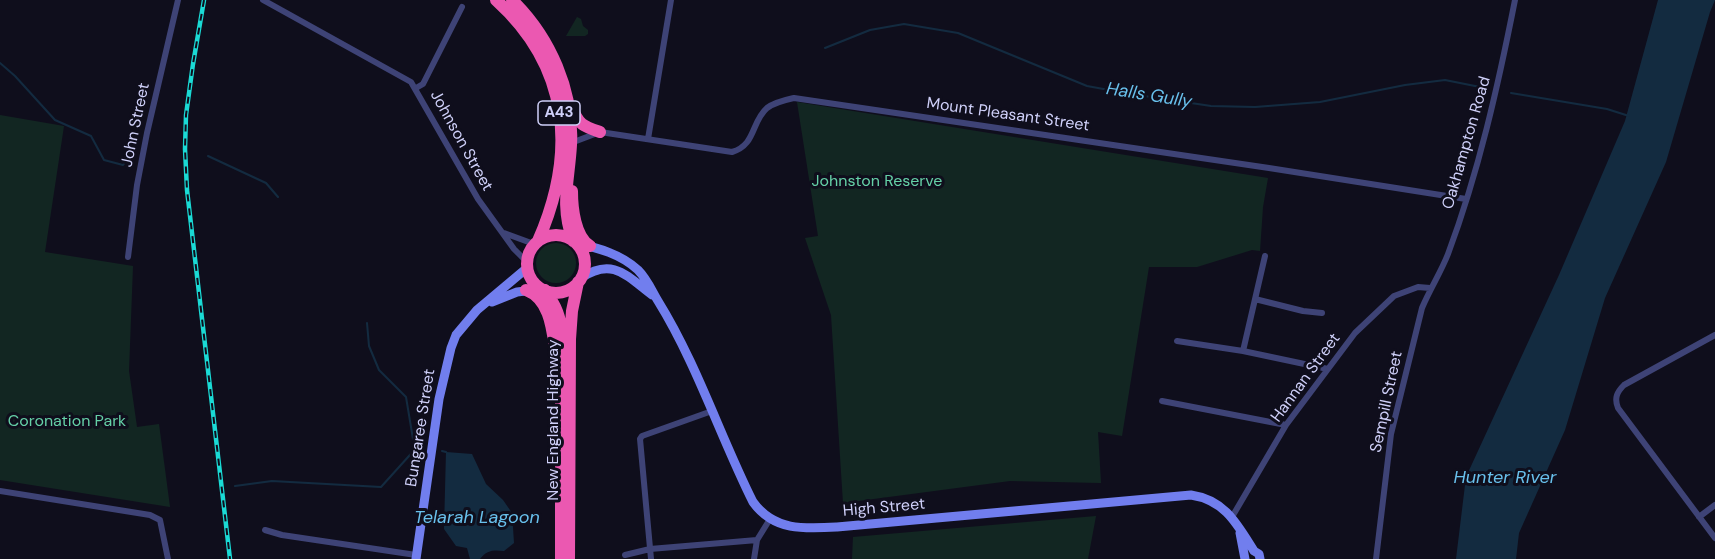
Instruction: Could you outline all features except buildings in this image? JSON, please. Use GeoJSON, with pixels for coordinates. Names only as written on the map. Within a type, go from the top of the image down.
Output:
{"type":"FeatureCollection","features":[{"type":"Feature","properties":{"kind":"highway","name":"A43"},"geometry":{"type":"LineString","coordinates":[[496,0],[520,24],[539,53],[554,90],[560,119],[562,153],[559,177],[549,213],[527,265]]}},
{"type":"Feature","properties":{"kind":"highway","name":"A43"},"geometry":{"type":"LineString","coordinates":[[512,0],[536,27],[548,46],[565,90],[570,118],[571,143],[566,214],[574,242],[583,255],[583,271],[579,280]]}},
{"type":"Feature","properties":{"kind":"highway"},"geometry":{"type":"LineString","coordinates":[[565,90],[577,120],[584,126],[600,132]]}},
{"type":"Feature","properties":{"kind":"highway"},"geometry":{"type":"LineString","coordinates":[[569,160],[572,197],[579,230],[584,242],[590,246]]}},
{"type":"Feature","properties":{"kind":"highway"},"geometry":{"type":"LineString","coordinates":[[536,242],[543,237],[555,235],[574,242]]}},
{"type":"Feature","properties":{"kind":"highway"},"geometry":{"type":"LineString","coordinates":[[527,265],[532,280],[543,290],[566,291],[579,280]]}},
{"type":"Feature","properties":{"kind":"highway","name":"New England Highway"},"geometry":{"type":"LineString","coordinates":[[569,559],[570,339],[572,311],[579,280]]}},
{"type":"Feature","properties":{"kind":"highway"},"geometry":{"type":"LineString","coordinates":[[526,290],[542,300],[550,319],[556,371],[562,393]]}},
{"type":"Feature","properties":{"kind":"highway","name":"New England Highway"},"geometry":{"type":"LineString","coordinates":[[543,290],[554,302],[561,327],[561,559]]}},
{"type":"Feature","properties":{"kind":"main road"},"geometry":{"type":"LineString","coordinates":[[574,242],[620,257],[631,264],[647,280],[669,318],[753,502],[770,519]]}},
{"type":"Feature","properties":{"kind":"main road","name":"Bungaree Street"},"geometry":{"type":"LineString","coordinates":[[416,557],[439,399],[445,369],[456,335],[477,310],[527,265]]}},
{"type":"Feature","properties":{"kind":"main road"},"geometry":{"type":"LineString","coordinates":[[579,280],[591,271],[601,268],[620,271],[656,298]]}},
{"type":"Feature","properties":{"kind":"main road","name":"Bungaree Street"},"geometry":{"type":"LineString","coordinates":[[477,310],[508,294],[526,290],[543,290]]}},
{"type":"Feature","properties":{"kind":"main road","name":"High Street"},"geometry":{"type":"LineString","coordinates":[[770,519],[804,528],[837,527],[1191,495],[1214,502],[1232,517],[1257,555]]}},
{"type":"Feature","properties":{"kind":"main road","name":"High Street"},"geometry":{"type":"LineString","coordinates":[[1239,528],[1245,558]]}},
{"type":"Feature","properties":{"kind":"main road"},"geometry":{"type":"LineString","coordinates":[[1245,558],[1248,552],[1257,555]]}},
{"type":"Feature","properties":{"kind":"street","name":"John Street"},"geometry":{"type":"LineString","coordinates":[[128,257],[137,185],[147,133],[178,0]]}},
{"type":"Feature","properties":{"kind":"street","name":"Johnson Street"},"geometry":{"type":"LineString","coordinates":[[263,0],[407,79],[416,88],[478,199],[527,265]]}},
{"type":"Feature","properties":{"kind":"street"},"geometry":{"type":"LineString","coordinates":[[648,139],[672,0]]}},
{"type":"Feature","properties":{"kind":"street","name":"Oakhampton Road"},"geometry":{"type":"LineString","coordinates":[[1430,288],[1447,256],[1467,199],[1490,118],[1515,0]]}},
{"type":"Feature","properties":{"kind":"street"},"geometry":{"type":"LineString","coordinates":[[416,88],[423,84],[462,7]]}},
{"type":"Feature","properties":{"kind":"street","name":"Mount Pleasant Street"},"geometry":{"type":"LineString","coordinates":[[571,143],[600,132],[732,152],[744,147],[749,141],[766,110],[784,100],[794,98],[1467,199]]}},
{"type":"Feature","properties":{"kind":"street"},"geometry":{"type":"LineString","coordinates":[[503,233],[536,242]]}},
{"type":"Feature","properties":{"kind":"street"},"geometry":{"type":"LineString","coordinates":[[1243,351],[1265,256]]}},
{"type":"Feature","properties":{"kind":"street","name":"Hannan Street"},"geometry":{"type":"LineString","coordinates":[[1232,517],[1286,425],[1355,333],[1394,296],[1418,288],[1430,288]]}},
{"type":"Feature","properties":{"kind":"street","name":"Sempill Street"},"geometry":{"type":"LineString","coordinates":[[1376,559],[1391,434],[1422,308],[1430,288]]}},
{"type":"Feature","properties":{"kind":"street"},"geometry":{"type":"LineString","coordinates":[[1255,299],[1303,311],[1322,313]]}},
{"type":"Feature","properties":{"kind":"street"},"geometry":{"type":"LineString","coordinates":[[1715,335],[1624,385],[1617,392],[1616,403],[1715,538]]}},
{"type":"Feature","properties":{"kind":"street"},"geometry":{"type":"LineString","coordinates":[[1178,341],[1243,351],[1328,369]]}},
{"type":"Feature","properties":{"kind":"street"},"geometry":{"type":"LineString","coordinates":[[1162,401],[1286,425]]}},
{"type":"Feature","properties":{"kind":"street"},"geometry":{"type":"LineString","coordinates":[[651,559],[640,439],[642,436],[712,411]]}},
{"type":"Feature","properties":{"kind":"street"},"geometry":{"type":"LineString","coordinates":[[0,491],[150,515],[160,520],[168,559]]}},
{"type":"Feature","properties":{"kind":"street"},"geometry":{"type":"LineString","coordinates":[[1699,517],[1715,505]]}},
{"type":"Feature","properties":{"kind":"street"},"geometry":{"type":"LineString","coordinates":[[754,559],[757,540],[770,519]]}},
{"type":"Feature","properties":{"kind":"street"},"geometry":{"type":"LineString","coordinates":[[265,530],[282,535],[416,557]]}},
{"type":"Feature","properties":{"kind":"street"},"geometry":{"type":"LineString","coordinates":[[625,555],[650,549],[757,540]]}},
{"type":"Feature","properties":{"kind":"green space"},"geometry":{"type":"Polygon","coordinates":[[[577,17],[581,19],[588,34],[566,36],[577,17]]]}},
{"type":"Feature","properties":{"kind":"green space","name":"Johnston Reserve"},"geometry":{"type":"Polygon","coordinates":[[[797,102],[1268,178],[1263,207],[1260,251],[1252,250],[1197,267],[1149,267],[1122,436],[1098,432],[1101,483],[1010,481],[843,503],[831,315],[805,238],[818,236],[797,102]]]}},
{"type":"Feature","properties":{"kind":"green space","name":"Coronation Park"},"geometry":{"type":"Polygon","coordinates":[[[0,115],[64,126],[45,252],[133,266],[129,371],[137,427],[159,424],[170,507],[0,480],[0,115]]]}},
{"type":"Feature","properties":{"kind":"green space"},"geometry":{"type":"Polygon","coordinates":[[[556,243],[564,244],[570,249],[575,255],[575,271],[570,277],[564,282],[556,283],[548,282],[542,277],[537,271],[536,263],[537,255],[542,249],[548,244],[556,243]]]}},
{"type":"Feature","properties":{"kind":"green space"},"geometry":{"type":"Polygon","coordinates":[[[1096,516],[1088,559],[852,559],[853,537],[1096,516]]]}},
{"type":"Feature","properties":{"kind":"water","name":"Hunter River"},"geometry":{"type":"Polygon","coordinates":[[[1658,0],[1715,0],[1666,162],[1605,298],[1565,430],[1519,533],[1516,559],[1456,559],[1466,477],[1559,275],[1625,121],[1658,0]]]}},
{"type":"Feature","properties":{"kind":"water","name":"Telarah Lagoon"},"geometry":{"type":"Polygon","coordinates":[[[446,452],[472,454],[486,484],[503,500],[512,513],[514,543],[504,551],[490,551],[480,559],[470,559],[467,548],[456,546],[444,529],[446,452]]]}},
{"type":"Feature","properties":{"kind":"waterway","name":"Halls Gully"},"geometry":{"type":"LineString","coordinates":[[825,48],[870,30],[904,24],[958,33],[1087,86],[1211,106],[1255,107],[1320,102],[1405,85],[1445,80],[1485,88]]}},
{"type":"Feature","properties":{"kind":"waterway"},"geometry":{"type":"LineString","coordinates":[[0,63],[55,120],[91,136],[104,160],[123,165],[134,150]]}},
{"type":"Feature","properties":{"kind":"waterway","name":"Halls Gully"},"geometry":{"type":"LineString","coordinates":[[1511,93],[1607,109],[1629,116]]}},
{"type":"Feature","properties":{"kind":"waterway"},"geometry":{"type":"LineString","coordinates":[[208,156],[266,183],[278,197]]}},
{"type":"Feature","properties":{"kind":"waterway"},"geometry":{"type":"LineString","coordinates":[[367,323],[369,346],[379,370],[406,397],[413,439],[418,446],[423,448]]}},
{"type":"Feature","properties":{"kind":"waterway"},"geometry":{"type":"LineString","coordinates":[[235,486],[272,481],[381,487],[418,446]]}},
{"type":"Feature","properties":{"kind":"waterway"},"geometry":{"type":"LineString","coordinates":[[442,451],[446,452]]}},
{"type":"Feature","properties":{"kind":"railway"},"geometry":{"type":"LineString","coordinates":[[204,0],[186,115],[185,149],[187,190],[230,559]]}}]}
